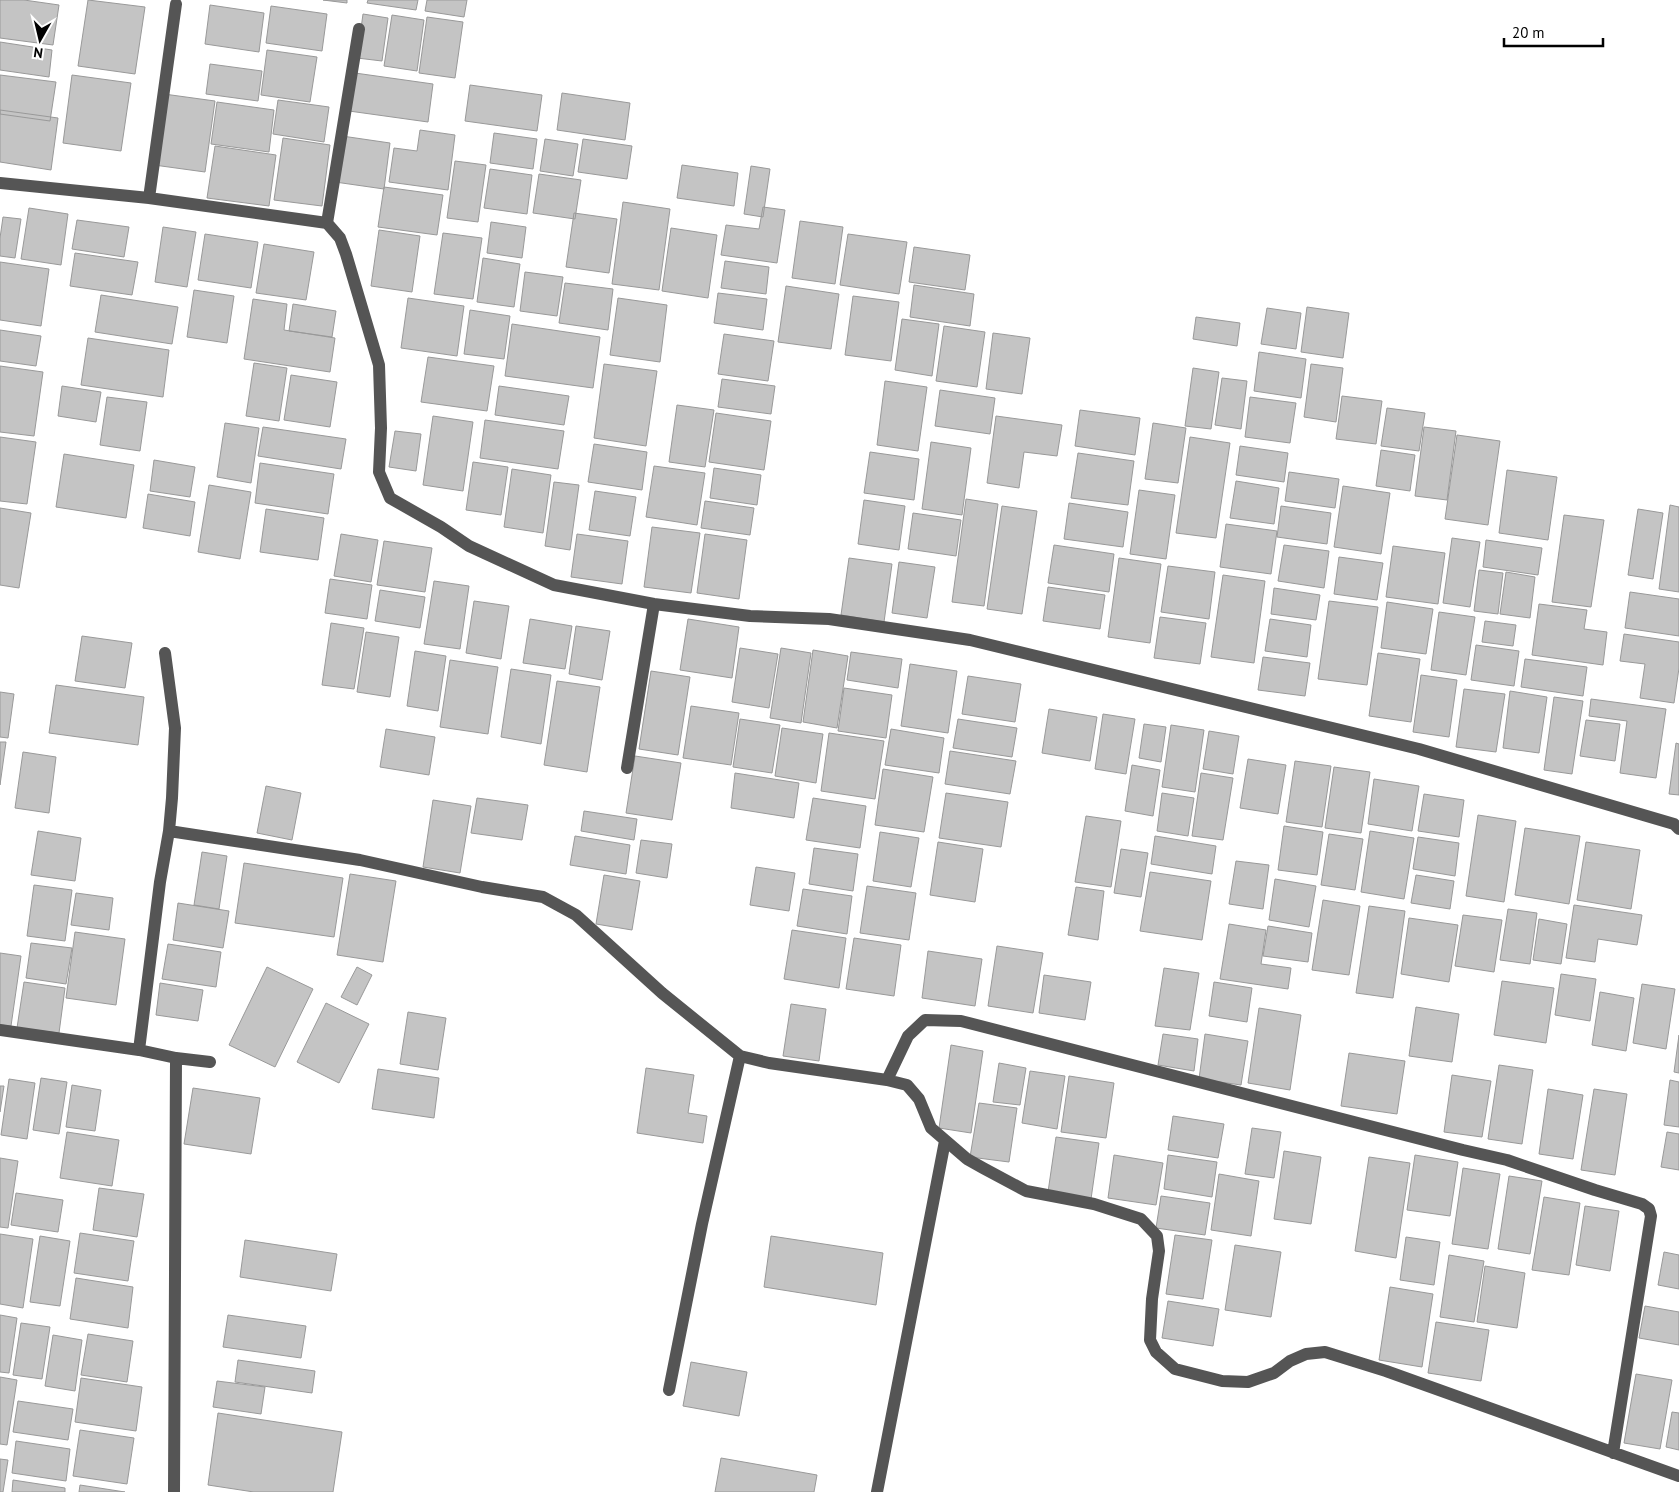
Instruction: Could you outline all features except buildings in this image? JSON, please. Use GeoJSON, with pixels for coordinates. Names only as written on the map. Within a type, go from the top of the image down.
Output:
{"type":"FeatureCollection","features":[{"type":"Feature","properties":{"kind":"street"},"geometry":{"type":"LineString","coordinates":[[149,198],[176,4]]}},
{"type":"Feature","properties":{"kind":"street"},"geometry":{"type":"LineString","coordinates":[[326,223],[359,29]]}},
{"type":"Feature","properties":{"kind":"street"},"geometry":{"type":"LineString","coordinates":[[0,183],[149,198],[326,223],[340,238],[346,254],[379,365],[381,428],[379,472],[390,498],[441,527],[469,546],[554,585],[654,604],[750,616],[829,619],[970,640],[1420,749],[1674,824],[1679,829]]}},
{"type":"Feature","properties":{"kind":"street"},"geometry":{"type":"LineString","coordinates":[[627,768],[654,604]]}},
{"type":"Feature","properties":{"kind":"street"},"geometry":{"type":"LineString","coordinates":[[139,1050],[172,798],[175,728],[165,653]]}},
{"type":"Feature","properties":{"kind":"street"},"geometry":{"type":"LineString","coordinates":[[169,831],[360,860],[482,887],[543,897],[576,915],[662,993],[740,1056],[769,1064],[906,1084],[919,1099],[931,1128],[967,1159],[1026,1191],[1094,1204],[1141,1219],[1156,1236],[1159,1251],[1152,1299],[1150,1340],[1156,1352],[1175,1369],[1222,1381],[1248,1382],[1274,1373],[1290,1361],[1306,1354],[1325,1352],[1386,1371],[1679,1476]]}},
{"type":"Feature","properties":{"kind":"street"},"geometry":{"type":"LineString","coordinates":[[887,1080],[908,1036],[925,1020],[961,1021],[1507,1160],[1594,1190],[1642,1204],[1649,1209],[1651,1216],[1613,1453]]}},
{"type":"Feature","properties":{"kind":"street"},"geometry":{"type":"LineString","coordinates":[[0,1030],[210,1062]]}},
{"type":"Feature","properties":{"kind":"street"},"geometry":{"type":"LineString","coordinates":[[668,1390],[702,1224],[740,1056]]}},
{"type":"Feature","properties":{"kind":"street"},"geometry":{"type":"LineString","coordinates":[[174,1492],[176,1058]]}},
{"type":"Feature","properties":{"kind":"street"},"geometry":{"type":"LineString","coordinates":[[877,1492],[945,1141]]}}]}
